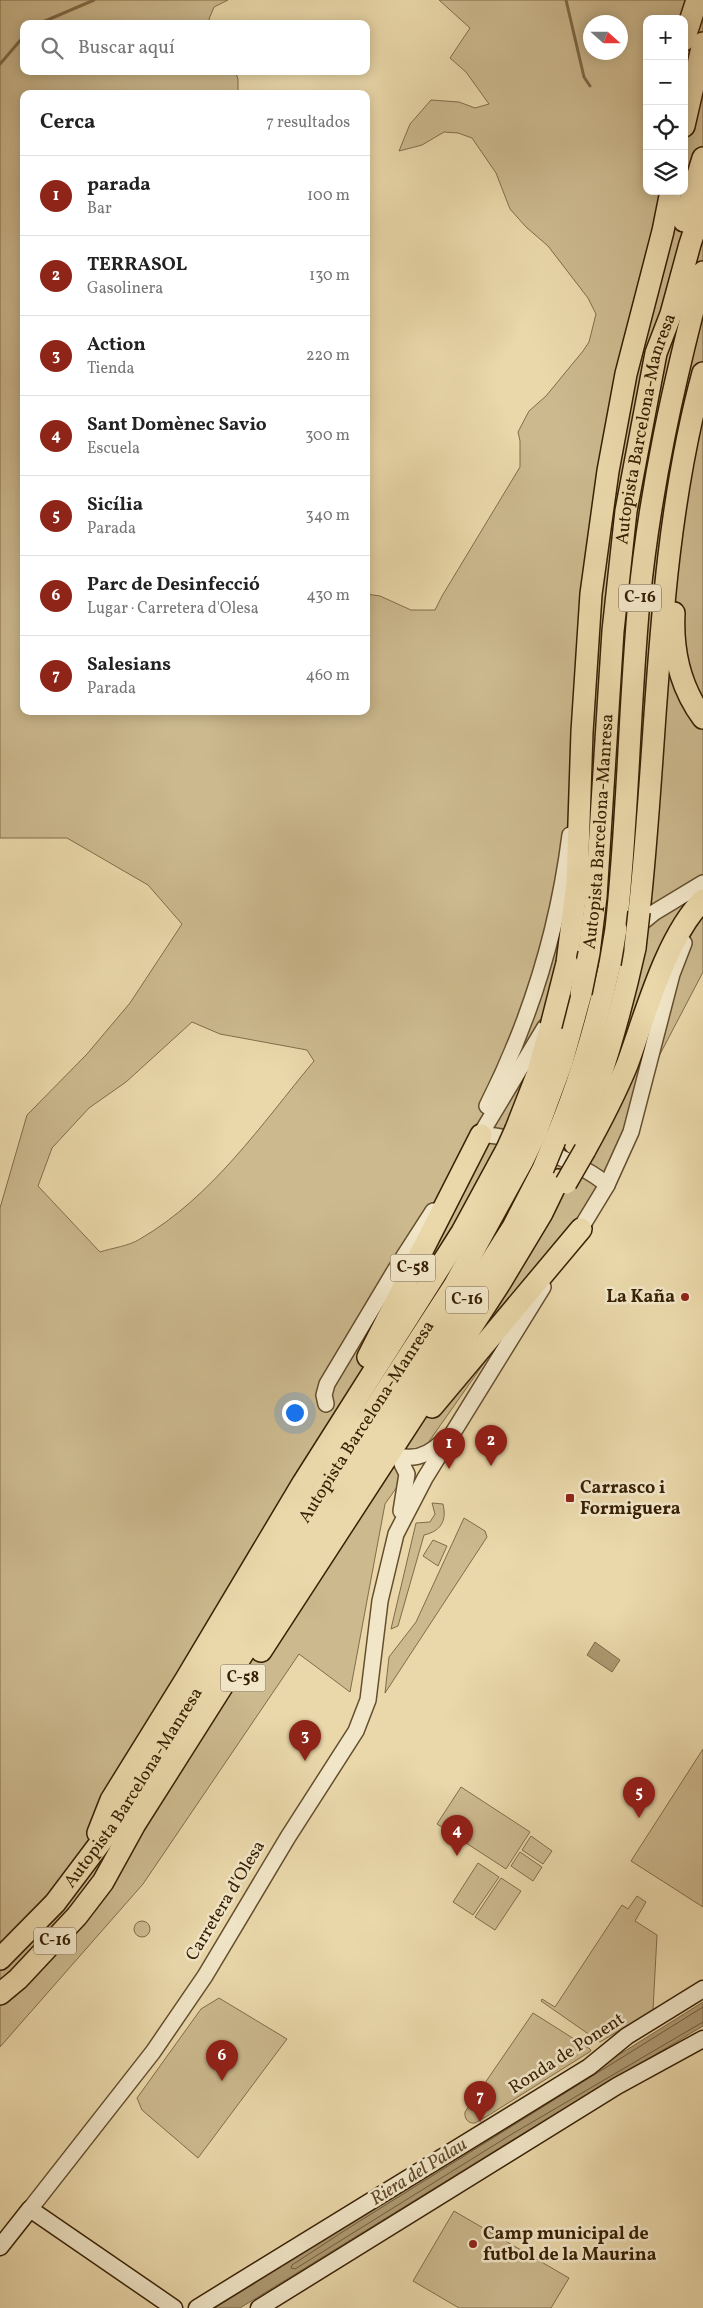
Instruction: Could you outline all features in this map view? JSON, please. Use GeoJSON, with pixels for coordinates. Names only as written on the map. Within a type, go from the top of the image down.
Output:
{"type":"FeatureCollection","features":[{"type":"Feature","properties":{"kind":"highway"},"geometry":{"type":"LineString","coordinates":[[688,28],[697,0]]}},
{"type":"Feature","properties":{"kind":"highway"},"geometry":{"type":"LineString","coordinates":[[688,109],[703,43]]}},
{"type":"Feature","properties":{"kind":"highway"},"geometry":{"type":"LineString","coordinates":[[656,353],[662,302],[703,158]]}},
{"type":"Feature","properties":{"kind":"highway"},"geometry":{"type":"LineString","coordinates":[[652,270],[661,195]]}},
{"type":"Feature","properties":{"kind":"highway"},"geometry":{"type":"LineString","coordinates":[[525,1132],[537,1075],[567,963],[577,883],[582,732],[591,594],[608,471],[626,374],[670,195]]}},
{"type":"Feature","properties":{"kind":"highway","name":"Autopista Barcelona-Manresa"},"geometry":{"type":"LineString","coordinates":[[0,1959],[54,1903],[88,1862],[113,1826],[344,1456],[454,1286],[525,1132],[562,1062],[581,992],[589,953],[596,897],[613,631],[626,511],[656,353],[671,314],[703,204]]}},
{"type":"Feature","properties":{"kind":"highway","name":"Autopista Barcelona-Manresa"},"geometry":{"type":"LineString","coordinates":[[0,1994],[55,1940],[103,1882],[135,1824],[513,1227],[556,1178],[574,1152],[571,1104],[585,1062],[610,964],[616,928],[639,601],[654,488],[667,413],[703,272]]}},
{"type":"Feature","properties":{"kind":"highway"},"geometry":{"type":"LineString","coordinates":[[574,1152],[613,1041],[635,948],[664,580],[692,413],[703,373]]}},
{"type":"Feature","properties":{"kind":"highway"},"geometry":{"type":"LineString","coordinates":[[703,416],[676,565],[673,619],[675,651],[680,675],[693,704],[703,718]]}},
{"type":"Feature","properties":{"kind":"highway"},"geometry":{"type":"LineString","coordinates":[[556,1178],[626,1068],[673,945],[703,900]]}},
{"type":"Feature","properties":{"kind":"highway","name":"C-58"},"geometry":{"type":"LineString","coordinates":[[303,1483],[308,1465],[352,1389],[481,1135]]}},
{"type":"Feature","properties":{"kind":"highway","name":"C-58"},"geometry":{"type":"LineString","coordinates":[[88,1862],[111,1800],[303,1483],[462,1232],[515,1154]]}},
{"type":"Feature","properties":{"kind":"highway","name":"C-58"},"geometry":{"type":"LineString","coordinates":[[103,1882],[148,1825],[399,1457],[542,1213],[556,1178]]}},
{"type":"Feature","properties":{"kind":"highway"},"geometry":{"type":"LineString","coordinates":[[399,1457],[405,1440],[581,1229]]}},
{"type":"Feature","properties":{"kind":"main road","name":"Ronda de Ponent"},"geometry":{"type":"LineString","coordinates":[[197,2308],[581,2072],[627,2036],[703,1989]]}},
{"type":"Feature","properties":{"kind":"main road"},"geometry":{"type":"LineString","coordinates":[[259,2308],[616,2086],[655,2067],[703,2039]]}},
{"type":"Feature","properties":{"kind":"main road","name":"Carretera d'Olesa"},"geometry":{"type":"LineString","coordinates":[[0,2247],[30,2209]]}},
{"type":"Feature","properties":{"kind":"main road"},"geometry":{"type":"LineString","coordinates":[[30,2209],[174,2308]]}},
{"type":"Feature","properties":{"kind":"street"},"geometry":{"type":"LineString","coordinates":[[418,1233],[493,1093],[522,1027],[547,955],[562,885],[582,732]]}},
{"type":"Feature","properties":{"kind":"street","name":"C-58"},"geometry":{"type":"LineString","coordinates":[[481,1135],[552,1016],[581,979],[608,951],[655,912],[703,883]]}},
{"type":"Feature","properties":{"kind":"street"},"geometry":{"type":"LineString","coordinates":[[396,1534],[410,1504],[455,1429],[607,1185],[631,1132],[672,974],[680,952],[703,912]]}},
{"type":"Feature","properties":{"kind":"street"},"geometry":{"type":"LineString","coordinates":[[326,1404],[324,1396],[327,1384],[418,1233],[481,1135],[514,1139],[574,1152],[607,1185]]}},
{"type":"Feature","properties":{"kind":"street"},"geometry":{"type":"LineString","coordinates":[[574,1152],[593,1190],[594,1207]]}},
{"type":"Feature","properties":{"kind":"street"},"geometry":{"type":"LineString","coordinates":[[396,1534],[407,1474],[399,1457],[419,1456],[429,1452],[455,1429]]}},
{"type":"Feature","properties":{"kind":"street","name":"Carretera d'Olesa"},"geometry":{"type":"LineString","coordinates":[[30,2209],[152,2052],[200,1984],[356,1731],[368,1700],[380,1600],[396,1534]]}},
{"type":"Feature","properties":{"kind":"shaded area"},"geometry":{"type":"Polygon","coordinates":[[[0,0],[228,0],[214,7],[209,20],[20,20],[20,75],[236,75],[238,79],[238,90],[20,90],[20,715],[370,715],[370,595],[380,596],[411,610],[435,610],[520,467],[518,432],[529,411],[546,396],[583,351],[589,342],[596,314],[588,298],[548,246],[526,227],[510,209],[496,173],[472,138],[458,133],[444,132],[422,145],[399,151],[410,124],[431,100],[459,102],[475,108],[489,104],[466,72],[450,58],[470,28],[439,0],[703,0],[703,972],[657,1060],[587,1205],[508,1329],[385,1504],[350,1692],[299,1654],[143,1884],[0,2047],[0,1208],[27,1115],[87,1054],[130,1003],[182,924],[148,885],[67,838],[0,838],[0,0]],[[192,1022],[126,1082],[89,1108],[52,1148],[38,1186],[100,1252],[140,1239],[166,1222],[190,1202],[234,1158],[314,1061],[307,1050],[220,1034],[192,1022]]]}},
{"type":"Feature","properties":{"kind":"shaded area"},"geometry":{"type":"Polygon","coordinates":[[[432,1503],[443,1504],[443,1520],[439,1528],[424,1535],[398,1626],[391,1629],[416,1523],[430,1522],[435,1514],[432,1503]]]}},
{"type":"Feature","properties":{"kind":"shaded area"},"geometry":{"type":"Polygon","coordinates":[[[464,1518],[485,1531],[487,1537],[385,1693],[389,1657],[416,1622],[464,1518]]]}},
{"type":"Feature","properties":{"kind":"shaded area"},"geometry":{"type":"Polygon","coordinates":[[[433,1540],[447,1546],[438,1566],[423,1556],[433,1540]]]}},
{"type":"Feature","properties":{"kind":"shaded area"},"geometry":{"type":"Polygon","coordinates":[[[703,1749],[703,1907],[631,1861],[703,1749]]]}},
{"type":"Feature","properties":{"kind":"shaded area"},"geometry":{"type":"Polygon","coordinates":[[[461,1787],[530,1832],[506,1869],[437,1824],[461,1787]]]}},
{"type":"Feature","properties":{"kind":"shaded area"},"geometry":{"type":"Polygon","coordinates":[[[531,1836],[552,1851],[543,1864],[522,1850],[531,1836]]]}},
{"type":"Feature","properties":{"kind":"shaded area"},"geometry":{"type":"Polygon","coordinates":[[[520,1852],[542,1867],[533,1881],[511,1866],[520,1852]]]}},
{"type":"Feature","properties":{"kind":"shaded area"},"geometry":{"type":"Polygon","coordinates":[[[478,1863],[499,1877],[473,1915],[453,1902],[478,1863]]]}},
{"type":"Feature","properties":{"kind":"shaded area"},"geometry":{"type":"Polygon","coordinates":[[[501,1878],[521,1891],[495,1930],[475,1917],[501,1878]]]}},
{"type":"Feature","properties":{"kind":"shaded area"},"geometry":{"type":"Polygon","coordinates":[[[637,1896],[646,1902],[635,1921],[657,1935],[653,2010],[600,2042],[541,2001],[542,1999],[555,2007],[622,1905],[628,1909],[637,1896]]]}},
{"type":"Feature","properties":{"kind":"shaded area"},"geometry":{"type":"Polygon","coordinates":[[[142,1921],[150,1929],[142,1937],[134,1929],[142,1921]]]}},
{"type":"Feature","properties":{"kind":"shaded area"},"geometry":{"type":"Polygon","coordinates":[[[219,1998],[287,2039],[198,2158],[142,2110],[137,2098],[201,2009],[219,1998]]]}},
{"type":"Feature","properties":{"kind":"shaded area"},"geometry":{"type":"Polygon","coordinates":[[[533,2013],[591,2051],[489,2115],[475,2123],[468,2122],[465,2112],[533,2013]]]}},
{"type":"Feature","properties":{"kind":"shaded area","name":"Camp municipal de futbol de la Maurina"},"geometry":{"type":"Polygon","coordinates":[[[454,2211],[569,2278],[551,2308],[459,2308],[413,2281],[454,2211]]]}},
{"type":"Feature","properties":{"kind":"water"},"geometry":{"type":"Polygon","coordinates":[[[595,1642],[620,1660],[612,1672],[587,1655],[595,1642]]]}},
{"type":"Feature","properties":{"kind":"water","name":"Riera del Palau"},"geometry":{"type":"Polygon","coordinates":[[[703,2002],[703,2026],[514,2139],[240,2308],[215,2308],[703,2002]]]}},
{"type":"Feature","properties":{"kind":"waterway"},"geometry":{"type":"LineString","coordinates":[[47,20],[94,0]]}},
{"type":"Feature","properties":{"kind":"waterway"},"geometry":{"type":"LineString","coordinates":[[566,0],[584,77],[590,86]]}},
{"type":"Feature","properties":{"kind":"waterway"},"geometry":{"type":"LineString","coordinates":[[0,64],[20,41]]}},
{"type":"Feature","properties":{"kind":"place","name":"La Kaña"},"geometry":{"type":"Point","coordinates":[685,1297]}},
{"type":"Feature","properties":{"kind":"place","name":"TERRASOL"},"geometry":{"type":"Point","coordinates":[491,1466]}},
{"type":"Feature","properties":{"kind":"place","name":"parada"},"geometry":{"type":"Point","coordinates":[449,1469]}},
{"type":"Feature","properties":{"kind":"place","name":"Carrasco i Formiguera"},"geometry":{"type":"Point","coordinates":[570,1498]}},
{"type":"Feature","properties":{"kind":"place","name":"Action"},"geometry":{"type":"Point","coordinates":[305,1761]}},
{"type":"Feature","properties":{"kind":"place","name":"Sicília"},"geometry":{"type":"Point","coordinates":[639,1818]}},
{"type":"Feature","properties":{"kind":"place","name":"Sant Domènec Savio"},"geometry":{"type":"Point","coordinates":[457,1856]}},
{"type":"Feature","properties":{"kind":"place","name":"Parc de Desinfecció"},"geometry":{"type":"Point","coordinates":[222,2081]}},
{"type":"Feature","properties":{"kind":"place","name":"Salesians"},"geometry":{"type":"Point","coordinates":[480,2122]}},
{"type":"Feature","properties":{"kind":"place","name":"Camp municipal de futbol de la Maurina"},"geometry":{"type":"Point","coordinates":[473,2244]}}]}
